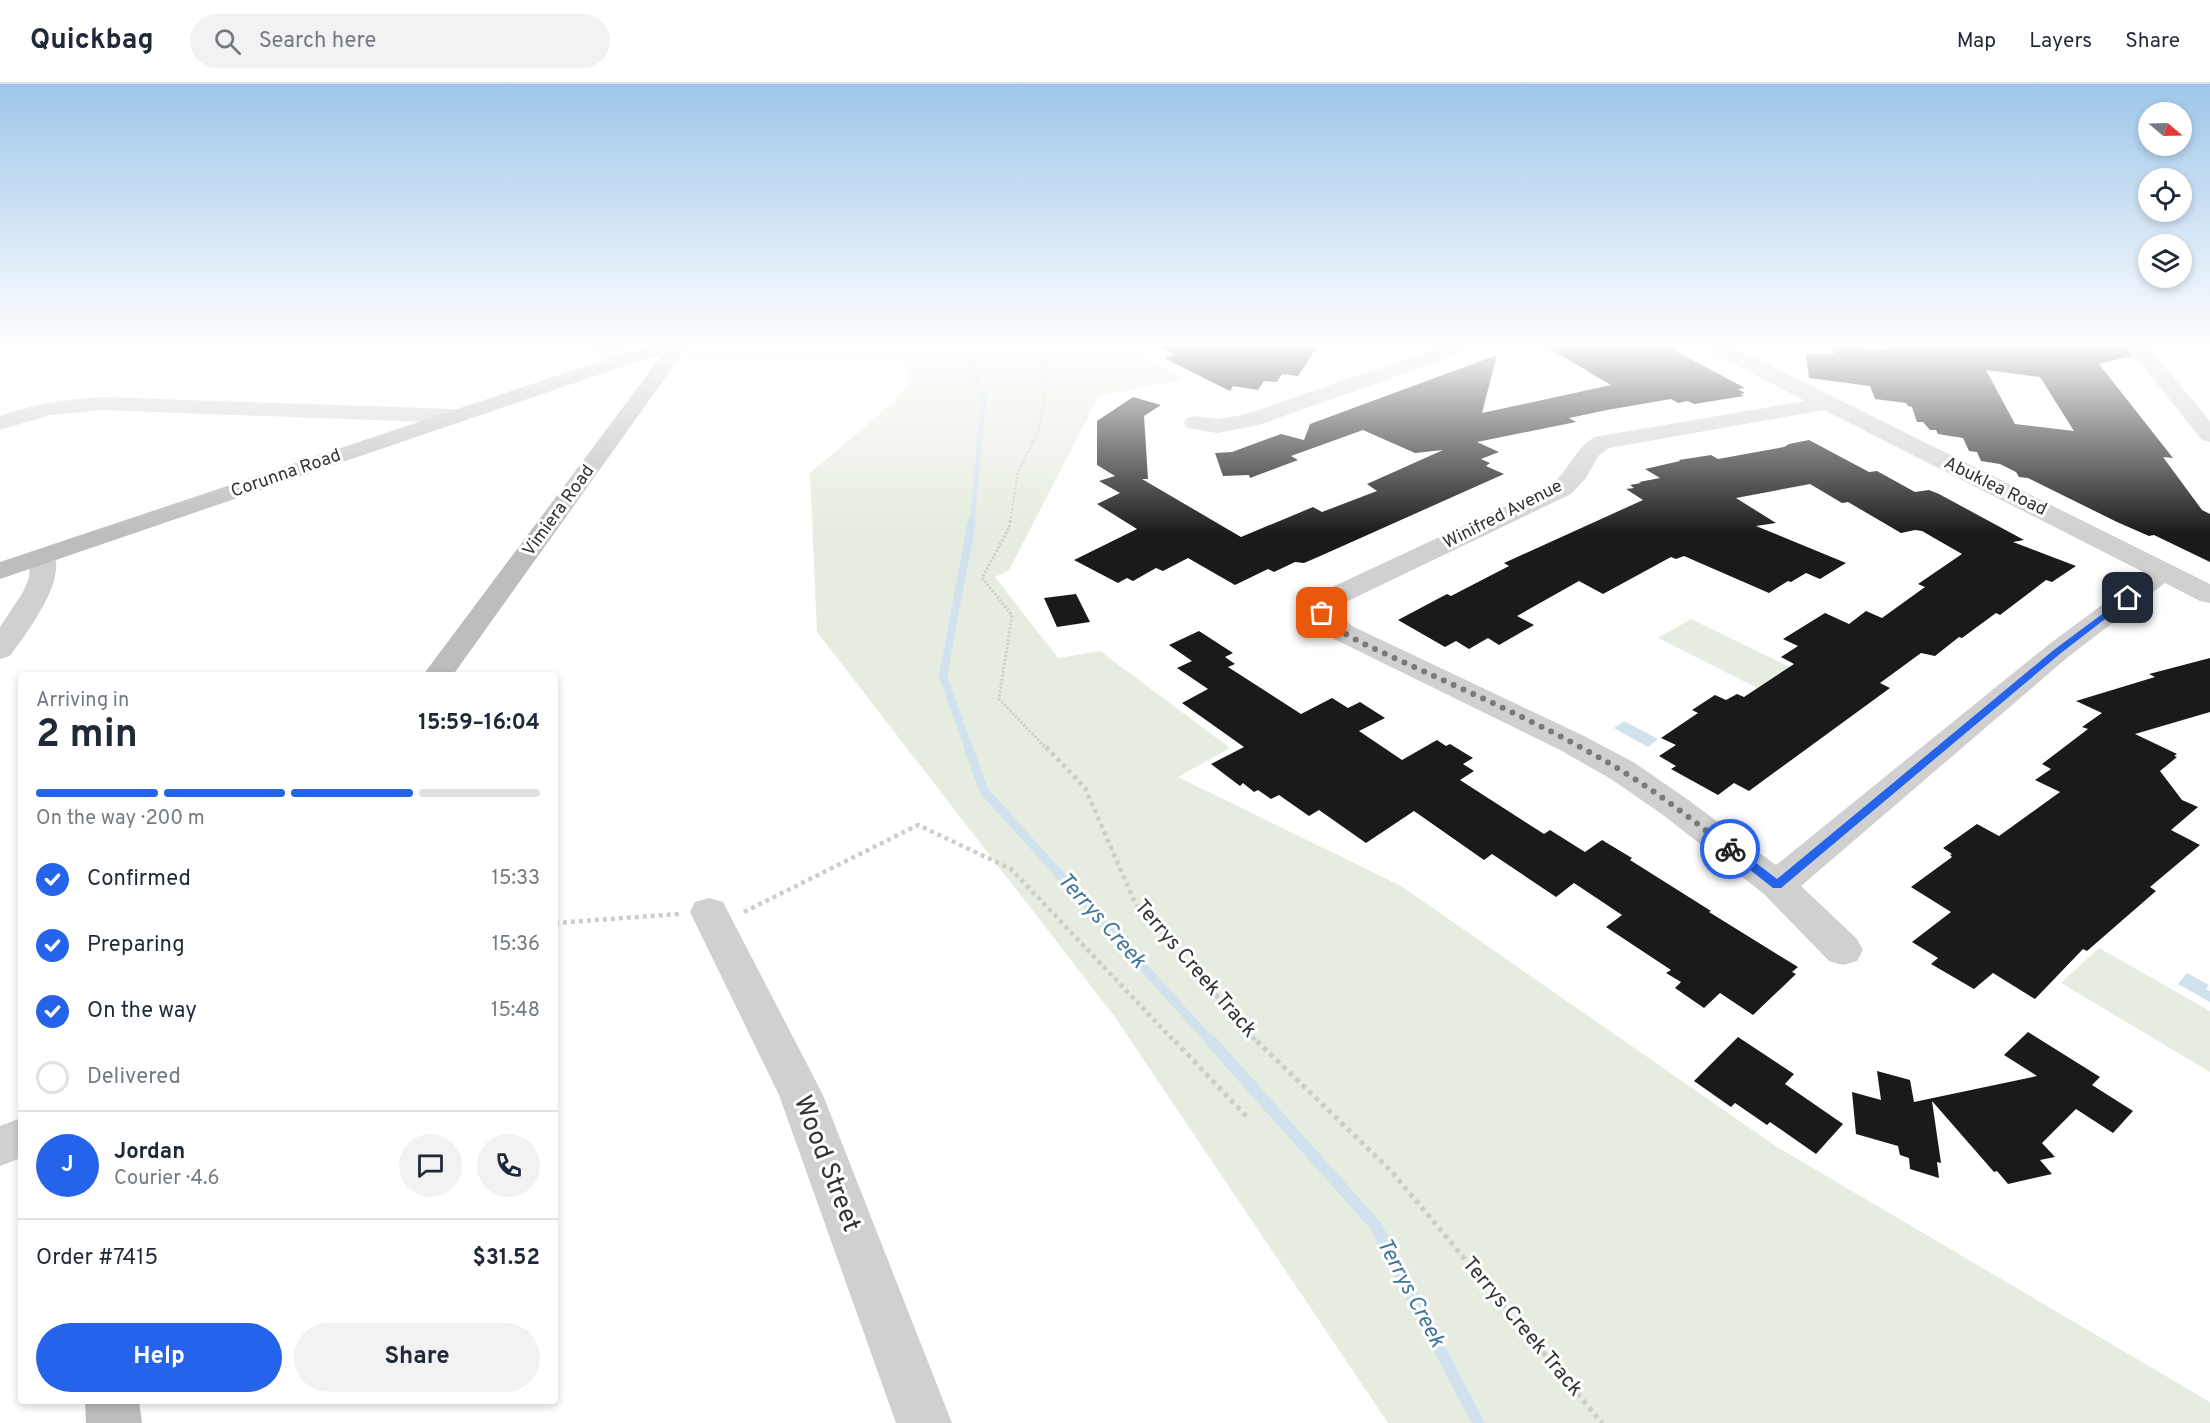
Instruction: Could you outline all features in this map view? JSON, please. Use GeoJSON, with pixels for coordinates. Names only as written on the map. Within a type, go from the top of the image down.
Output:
{"type":"FeatureCollection","features":[{"type":"Feature","properties":{"kind":"street"},"geometry":{"type":"LineString","coordinates":[[0,423],[33,411],[50,408]]}},
{"type":"Feature","properties":{"kind":"street"},"geometry":{"type":"LineString","coordinates":[[283,408],[455,416]]}},
{"type":"Feature","properties":{"kind":"street","name":"Corunna Road"},"geometry":{"type":"LineString","coordinates":[[0,572],[478,408]]}},
{"type":"Feature","properties":{"kind":"street","name":"Vimiera Road"},"geometry":{"type":"LineString","coordinates":[[440,672],[632,408]]}},
{"type":"Feature","properties":{"kind":"street"},"geometry":{"type":"LineString","coordinates":[[1195,423],[1217,426],[1251,420],[1284,408]]}},
{"type":"Feature","properties":{"kind":"street","name":"Winifred Avenue"},"geometry":{"type":"LineString","coordinates":[[1777,885],[1675,807],[1623,771],[1572,743],[1351,637],[1328,621],[1322,613],[1322,607],[1338,595],[1562,489],[1578,473],[1588,452],[1602,442],[1798,408]]}},
{"type":"Feature","properties":{"kind":"street","name":"Abuklea Road"},"geometry":{"type":"LineString","coordinates":[[1833,408],[1973,475],[2210,595]]}},
{"type":"Feature","properties":{"kind":"street"},"geometry":{"type":"LineString","coordinates":[[2188,408],[2210,435]]}},
{"type":"Feature","properties":{"kind":"street"},"geometry":{"type":"LineString","coordinates":[[0,650],[38,592],[43,579],[43,557]]}},
{"type":"Feature","properties":{"kind":"street"},"geometry":{"type":"LineString","coordinates":[[1844,950],[1777,885],[2058,651],[2164,571]]}},
{"type":"Feature","properties":{"kind":"street","name":"Wood Street"},"geometry":{"type":"LineString","coordinates":[[713,919],[801,1095],[924,1423]]}},
{"type":"Feature","properties":{"kind":"street"},"geometry":{"type":"LineString","coordinates":[[0,1146],[18,1139]]}},
{"type":"Feature","properties":{"kind":"street"},"geometry":{"type":"LineString","coordinates":[[112,1404],[114,1423]]}},
{"type":"Feature","properties":{"kind":"path","name":"Terrys Creek Track"},"geometry":{"type":"LineString","coordinates":[[1042,408],[1039,429],[1018,473],[1009,528],[982,578],[1012,615],[999,699],[1085,788],[1135,903],[1243,1028],[1392,1172],[1602,1423]]}},
{"type":"Feature","properties":{"kind":"path"},"geometry":{"type":"LineString","coordinates":[[558,923],[713,919],[918,825],[1011,869],[1248,1118]]}},
{"type":"Feature","properties":{"kind":"shaded area"},"geometry":{"type":"Polygon","coordinates":[[[887,408],[1093,408],[1009,570],[995,577],[1058,658],[1100,651],[1230,748],[1178,777],[1401,886],[1777,1147],[2210,1402],[2210,1423],[1388,1423],[1115,1017],[817,632],[810,473],[887,408]]]}},
{"type":"Feature","properties":{"kind":"shaded area"},"geometry":{"type":"Polygon","coordinates":[[[1691,619],[1794,669],[1761,690],[1658,638],[1691,619]]]}},
{"type":"Feature","properties":{"kind":"shaded area"},"geometry":{"type":"Polygon","coordinates":[[[2099,948],[2210,1011],[2210,1072],[2061,983],[2099,948]]]}},
{"type":"Feature","properties":{"kind":"water"},"geometry":{"type":"Polygon","coordinates":[[[1624,721],[1658,739],[1648,747],[1614,728],[1624,721]]]}},
{"type":"Feature","properties":{"kind":"water"},"geometry":{"type":"Polygon","coordinates":[[[2187,973],[2209,985],[2206,989],[2210,991],[2210,1002],[2178,984],[2187,973]]]}},
{"type":"Feature","properties":{"kind":"building"},"geometry":{"type":"Polygon","coordinates":[[[1116,408],[1156,408],[1144,416],[1148,479],[1142,479],[1241,537],[1313,507],[1322,512],[1377,491],[1367,484],[1443,450],[1415,453],[1363,430],[1291,456],[1298,460],[1250,478],[1249,475],[1223,476],[1215,453],[1232,452],[1281,434],[1304,440],[1310,424],[1352,408],[1483,408],[1482,413],[1503,408],[1616,408],[1569,418],[1576,422],[1477,442],[1499,452],[1481,459],[1490,463],[1486,466],[1504,474],[1304,563],[1295,562],[1274,572],[1268,569],[1235,585],[1188,558],[1163,571],[1156,568],[1133,581],[1127,578],[1118,583],[1074,560],[1137,529],[1097,504],[1120,493],[1099,481],[1115,476],[1097,465],[1097,421],[1116,408]]]}},
{"type":"Feature","properties":{"kind":"building"},"geometry":{"type":"Polygon","coordinates":[[[1912,408],[2007,408],[2015,424],[2074,431],[2060,408],[2134,408],[2173,458],[2163,457],[2202,510],[2210,514],[2210,562],[2154,535],[2149,536],[2117,522],[2028,478],[2019,477],[2016,472],[2000,464],[1981,461],[1977,452],[1969,451],[1963,438],[1938,434],[1936,430],[1930,430],[1923,422],[1917,422],[1912,408]]]}},
{"type":"Feature","properties":{"kind":"building"},"geometry":{"type":"Polygon","coordinates":[[[1809,440],[1869,472],[1877,471],[1915,492],[1929,490],[1939,494],[2024,540],[2013,542],[2076,566],[2052,582],[2046,580],[2000,615],[1996,613],[1935,656],[1921,653],[1880,683],[1890,688],[1749,791],[1734,783],[1718,795],[1671,769],[1676,766],[1659,756],[1676,745],[1661,738],[1698,713],[1692,710],[1715,695],[1726,700],[1737,694],[1744,697],[1794,664],[1781,657],[1798,646],[1783,639],[1825,613],[1849,624],[1866,611],[1882,618],[1925,587],[1918,584],[1962,554],[1922,531],[1901,533],[1848,502],[1842,503],[1810,484],[1736,498],[1776,523],[1756,526],[1846,563],[1820,579],[1806,573],[1769,593],[1684,556],[1676,559],[1671,557],[1603,594],[1579,581],[1517,616],[1534,625],[1499,645],[1488,638],[1469,649],[1456,641],[1445,647],[1398,620],[1447,594],[1451,596],[1509,566],[1504,563],[1643,500],[1626,489],[1634,488],[1630,485],[1641,483],[1639,482],[1660,478],[1645,469],[1679,460],[1711,455],[1718,459],[1809,440]]]}},
{"type":"Feature","properties":{"kind":"building"},"geometry":{"type":"Polygon","coordinates":[[[1076,594],[1090,622],[1057,627],[1044,598],[1076,594]]]}},
{"type":"Feature","properties":{"kind":"building"},"geometry":{"type":"Polygon","coordinates":[[[1199,631],[1233,653],[1225,657],[1235,664],[1228,667],[1301,714],[1332,698],[1348,708],[1360,702],[1385,718],[1359,731],[1402,760],[1437,740],[1446,746],[1450,744],[1473,758],[1463,764],[1474,771],[1460,780],[1544,834],[1550,830],[1585,852],[1602,840],[1711,911],[1709,912],[1798,967],[1792,972],[1796,974],[1753,1015],[1720,993],[1704,1008],[1675,988],[1681,982],[1666,973],[1671,970],[1606,927],[1622,915],[1574,883],[1556,897],[1492,854],[1484,860],[1414,811],[1366,843],[1319,810],[1309,816],[1279,795],[1271,799],[1258,790],[1254,792],[1243,783],[1240,786],[1211,764],[1244,747],[1182,703],[1208,689],[1177,668],[1192,661],[1169,645],[1199,631]]]}},
{"type":"Feature","properties":{"kind":"building"},"geometry":{"type":"Polygon","coordinates":[[[2210,658],[2210,712],[2135,734],[2177,754],[2174,756],[2177,757],[2160,771],[2182,800],[2198,807],[2171,830],[2200,845],[2150,887],[2156,891],[2087,951],[2083,949],[2035,999],[1993,973],[1974,989],[1931,964],[1938,958],[1912,942],[1951,912],[1911,887],[1952,857],[1950,855],[1952,854],[1943,848],[1977,824],[1999,836],[2060,792],[2035,780],[2051,769],[2042,764],[2088,729],[2082,727],[2102,713],[2076,701],[2155,677],[2149,674],[2210,658]]]}},
{"type":"Feature","properties":{"kind":"building"},"geometry":{"type":"Polygon","coordinates":[[[2028,1032],[2100,1077],[2092,1085],[2133,1111],[2113,1133],[2076,1109],[2042,1143],[2055,1157],[2040,1160],[2052,1174],[2008,1184],[1997,1171],[1994,1172],[1932,1101],[1941,1163],[1937,1162],[1939,1178],[1910,1169],[1909,1158],[1900,1155],[1898,1146],[1856,1134],[1852,1092],[1881,1100],[1877,1071],[1910,1080],[1914,1102],[2037,1076],[2004,1055],[2028,1032]]]}},
{"type":"Feature","properties":{"kind":"building"},"geometry":{"type":"Polygon","coordinates":[[[1738,1037],[1794,1074],[1785,1084],[1843,1124],[1816,1154],[1770,1122],[1767,1125],[1735,1103],[1731,1107],[1694,1081],[1738,1037]]]}},
{"type":"Feature","properties":{"kind":"waterway","name":"Terrys Creek"},"geometry":{"type":"LineString","coordinates":[[972,522],[983,408]]}},
{"type":"Feature","properties":{"kind":"waterway","name":"Terrys Creek"},"geometry":{"type":"LineString","coordinates":[[969,749],[943,676],[972,521]]}},
{"type":"Feature","properties":{"kind":"waterway","name":"Terrys Creek"},"geometry":{"type":"LineString","coordinates":[[968,747],[984,791],[1212,1043]]}},
{"type":"Feature","properties":{"kind":"waterway","name":"Terrys Creek"},"geometry":{"type":"LineString","coordinates":[[1211,1041],[1376,1226],[1478,1423]]}},
{"type":"Feature","properties":{"kind":"way so far"},"geometry":{"type":"LineString","coordinates":[[1322,613],[1342,632],[1360,642],[1572,743],[1623,771],[1730,849]]}},
{"type":"Feature","properties":{"kind":"route"},"geometry":{"type":"LineString","coordinates":[[1730,849],[1777,885],[2058,651],[2128,598]]}}]}
